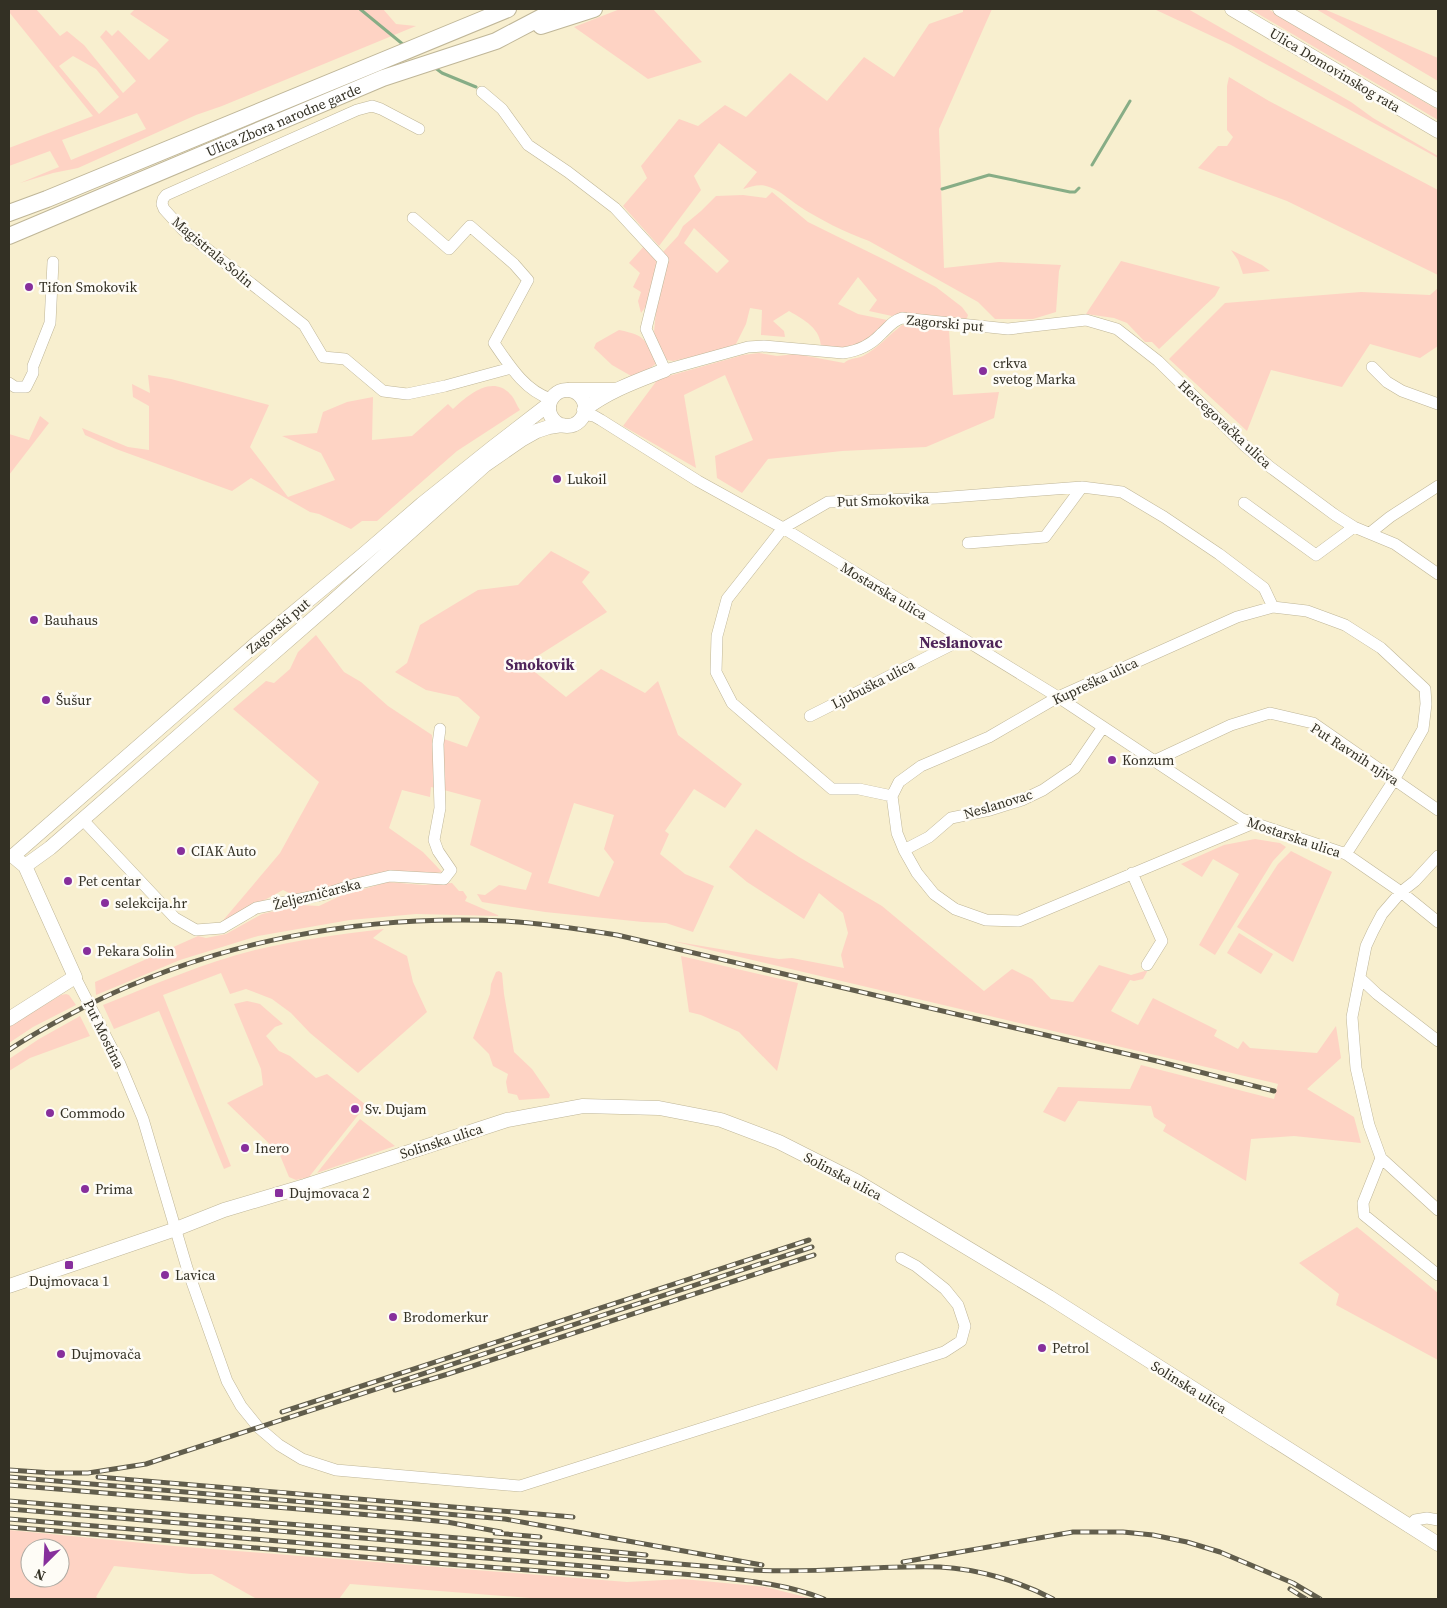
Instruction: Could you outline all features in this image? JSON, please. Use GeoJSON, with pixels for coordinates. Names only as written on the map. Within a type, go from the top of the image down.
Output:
{"type":"FeatureCollection","features":[{"type":"Feature","properties":{"kind":"highway"},"geometry":{"type":"LineString","coordinates":[[473,24],[500,9]]}},
{"type":"Feature","properties":{"kind":"highway","name":"Ulica Zbora narodne garde"},"geometry":{"type":"LineString","coordinates":[[9,236],[379,71],[473,24],[508,9]]}},
{"type":"Feature","properties":{"kind":"highway","name":"Ulica Zbora narodne garde"},"geometry":{"type":"LineString","coordinates":[[9,213],[379,71],[496,41],[557,9]]}},
{"type":"Feature","properties":{"kind":"highway"},"geometry":{"type":"LineString","coordinates":[[496,41],[594,9]]}},
{"type":"Feature","properties":{"kind":"main road","name":"Ulica Domovinskog rata"},"geometry":{"type":"LineString","coordinates":[[1232,9],[1438,131]]}},
{"type":"Feature","properties":{"kind":"main road","name":"Ulica Domovinskog rata"},"geometry":{"type":"LineString","coordinates":[[1280,9],[1438,101]]}},
{"type":"Feature","properties":{"kind":"main road","name":"Zagorski put"},"geometry":{"type":"LineString","coordinates":[[584,412],[596,401],[617,390],[665,370]]}},
{"type":"Feature","properties":{"kind":"main road","name":"Zagorski put"},"geometry":{"type":"LineString","coordinates":[[566,390],[617,390]]}},
{"type":"Feature","properties":{"kind":"main road"},"geometry":{"type":"LineString","coordinates":[[566,390],[572,391],[582,399],[584,412],[577,422],[567,426],[557,423],[550,415],[550,401],[560,391],[566,390]]}},
{"type":"Feature","properties":{"kind":"main road","name":"Zagorski put"},"geometry":{"type":"LineString","coordinates":[[11,854],[422,504],[550,401]]}},
{"type":"Feature","properties":{"kind":"main road","name":"Zagorski put"},"geometry":{"type":"LineString","coordinates":[[25,866],[44,852],[331,603],[485,465],[537,431],[562,425]]}},
{"type":"Feature","properties":{"kind":"main road","name":"Put Mostina"},"geometry":{"type":"LineString","coordinates":[[11,854],[25,866],[75,977]]}},
{"type":"Feature","properties":{"kind":"main road"},"geometry":{"type":"LineString","coordinates":[[9,1019],[75,977]]}},
{"type":"Feature","properties":{"kind":"main road","name":"Solinska ulica"},"geometry":{"type":"LineString","coordinates":[[9,1286],[176,1229],[224,1210],[305,1186],[507,1120],[583,1106],[659,1108],[721,1120],[779,1142],[856,1181],[1049,1297],[1438,1544]]}},
{"type":"Feature","properties":{"kind":"street"},"geometry":{"type":"LineString","coordinates":[[482,92],[502,109],[528,145],[568,172],[615,208],[663,260],[646,329],[665,370]]}},
{"type":"Feature","properties":{"kind":"street","name":"Magistrala-Solin"},"geometry":{"type":"LineString","coordinates":[[419,129],[372,106],[358,110],[166,195],[163,198],[162,204],[164,209],[183,230],[304,325],[323,356],[345,359],[383,391],[407,394],[511,368]]}},
{"type":"Feature","properties":{"kind":"street"},"geometry":{"type":"LineString","coordinates":[[414,218],[449,249],[470,226],[514,264],[528,280],[494,343],[511,368],[534,391],[550,401]]}},
{"type":"Feature","properties":{"kind":"street"},"geometry":{"type":"LineString","coordinates":[[9,383],[15,387],[26,387],[33,373],[33,366],[50,323],[53,262]]}},
{"type":"Feature","properties":{"kind":"street","name":"Zagorski put"},"geometry":{"type":"LineString","coordinates":[[665,370],[748,347],[764,346],[843,353],[854,352],[867,346],[894,320],[902,318],[1008,329],[1086,320],[1117,329],[1158,361]]}},
{"type":"Feature","properties":{"kind":"street","name":"Hercegovačka ulica"},"geometry":{"type":"LineString","coordinates":[[1158,361],[1245,446],[1270,467],[1335,515],[1354,527],[1395,544],[1438,574]]}},
{"type":"Feature","properties":{"kind":"street"},"geometry":{"type":"LineString","coordinates":[[1372,367],[1387,382],[1402,391],[1438,404]]}},
{"type":"Feature","properties":{"kind":"street","name":"Mostarska ulica"},"geometry":{"type":"LineString","coordinates":[[584,412],[602,420],[707,486],[783,528],[1058,697],[1242,819],[1346,854],[1401,892],[1438,922]]}},
{"type":"Feature","properties":{"kind":"street"},"geometry":{"type":"LineString","coordinates":[[1370,533],[1390,517],[1438,486]]}},
{"type":"Feature","properties":{"kind":"street"},"geometry":{"type":"LineString","coordinates":[[968,543],[1045,537],[1082,487]]}},
{"type":"Feature","properties":{"kind":"street","name":"Put Smokovika"},"geometry":{"type":"LineString","coordinates":[[892,796],[860,789],[832,789],[732,703],[716,672],[717,636],[727,599],[783,528],[828,502],[938,498],[1082,487],[1122,492],[1164,517],[1219,554],[1264,588],[1273,607]]}},
{"type":"Feature","properties":{"kind":"street"},"geometry":{"type":"LineString","coordinates":[[1244,504],[1316,556],[1354,527]]}},
{"type":"Feature","properties":{"kind":"street","name":"Kupreška ulica"},"geometry":{"type":"LineString","coordinates":[[892,796],[899,782],[921,766],[989,737],[1058,697],[1237,617],[1273,607],[1307,611],[1345,625],[1381,648],[1426,689],[1423,729],[1394,780],[1346,854]]}},
{"type":"Feature","properties":{"kind":"street","name":"Ljubuška ulica"},"geometry":{"type":"LineString","coordinates":[[810,716],[963,639]]}},
{"type":"Feature","properties":{"kind":"street","name":"Put Ravnih njiva"},"geometry":{"type":"LineString","coordinates":[[1154,761],[1230,725],[1270,714],[1313,723],[1438,810]]}},
{"type":"Feature","properties":{"kind":"street","name":"Neslanovac"},"geometry":{"type":"LineString","coordinates":[[904,850],[929,837],[951,818],[990,810],[1022,800],[1043,790],[1075,768],[1103,727]]}},
{"type":"Feature","properties":{"kind":"street","name":"Željezničarska"},"geometry":{"type":"LineString","coordinates":[[82,819],[175,918],[196,930],[222,928],[256,908],[325,894],[390,876],[444,879],[451,870],[438,851],[434,840],[440,808],[438,744],[440,729]]}},
{"type":"Feature","properties":{"kind":"street"},"geometry":{"type":"LineString","coordinates":[[892,796],[897,833],[917,873],[934,894],[955,909],[986,920],[1019,921],[1254,823]]}},
{"type":"Feature","properties":{"kind":"street"},"geometry":{"type":"LineString","coordinates":[[1438,856],[1415,881],[1401,892],[1382,914],[1366,946],[1352,1017],[1356,1068],[1369,1125],[1381,1158],[1438,1210]]}},
{"type":"Feature","properties":{"kind":"street"},"geometry":{"type":"LineString","coordinates":[[1132,873],[1162,941],[1147,965]]}},
{"type":"Feature","properties":{"kind":"street","name":"Put Mostina"},"geometry":{"type":"LineString","coordinates":[[75,977],[120,1064],[143,1119],[176,1229]]}},
{"type":"Feature","properties":{"kind":"street"},"geometry":{"type":"LineString","coordinates":[[1360,978],[1377,994],[1438,1041]]}},
{"type":"Feature","properties":{"kind":"street"},"geometry":{"type":"LineString","coordinates":[[1381,1158],[1363,1203],[1364,1214],[1438,1275]]}},
{"type":"Feature","properties":{"kind":"street"},"geometry":{"type":"LineString","coordinates":[[176,1229],[187,1268],[227,1381],[241,1406],[258,1427],[279,1445],[302,1459],[336,1470],[520,1486],[944,1352],[961,1341],[964,1326],[958,1305],[945,1289],[916,1266],[901,1258]]}},
{"type":"Feature","properties":{"kind":"street"},"geometry":{"type":"LineString","coordinates":[[1409,1527],[1415,1520],[1427,1518],[1438,1520]]}},
{"type":"Feature","properties":{"kind":"shaded area"},"geometry":{"type":"Polygon","coordinates":[[[9,9],[36,9],[60,36],[67,31],[84,45],[123,93],[136,81],[100,37],[106,30],[112,36],[118,30],[149,60],[169,40],[130,14],[135,9],[383,9],[396,24],[416,26],[196,115],[78,168],[20,183],[59,167],[50,151],[9,166],[9,148],[93,116],[9,12],[9,9]],[[73,56],[59,66],[99,114],[119,97],[96,69],[73,56]],[[137,113],[62,140],[71,160],[146,129],[137,113]]]}},
{"type":"Feature","properties":{"kind":"shaded area"},"geometry":{"type":"Polygon","coordinates":[[[620,9],[653,9],[702,62],[648,79],[574,27],[620,9]]]}},
{"type":"Feature","properties":{"kind":"shaded area"},"geometry":{"type":"Polygon","coordinates":[[[963,9],[992,9],[939,129],[944,268],[999,262],[1061,265],[1056,312],[1033,319],[995,319],[978,302],[869,241],[815,216],[775,189],[760,185],[743,189],[757,172],[719,143],[694,176],[701,190],[659,246],[623,206],[647,178],[641,166],[679,119],[698,126],[725,105],[746,117],[790,73],[827,101],[864,57],[894,77],[929,24],[963,12],[963,9]]]}},
{"type":"Feature","properties":{"kind":"shaded area"},"geometry":{"type":"Polygon","coordinates":[[[1154,9],[1188,9],[1351,102],[1373,118],[1438,156],[1438,158],[1231,45],[1154,9]]]}},
{"type":"Feature","properties":{"kind":"shaded area"},"geometry":{"type":"Polygon","coordinates":[[[1250,9],[1268,9],[1438,110],[1438,120],[1250,9]]]}},
{"type":"Feature","properties":{"kind":"shaded area"},"geometry":{"type":"Polygon","coordinates":[[[1316,9],[1324,9],[1438,58],[1438,81],[1316,9]]]}},
{"type":"Feature","properties":{"kind":"shaded area"},"geometry":{"type":"Polygon","coordinates":[[[1229,77],[1269,101],[1438,190],[1438,275],[1287,201],[1198,168],[1218,146],[1227,146],[1233,137],[1227,130],[1227,86],[1229,77]]]}},
{"type":"Feature","properties":{"kind":"shaded area"},"geometry":{"type":"Polygon","coordinates":[[[772,192],[808,222],[936,287],[962,307],[968,315],[967,318],[965,320],[900,313],[892,316],[869,311],[877,300],[858,277],[838,304],[858,314],[887,320],[873,336],[852,348],[821,348],[818,335],[811,325],[789,311],[773,321],[784,331],[785,337],[761,335],[762,310],[750,308],[746,324],[736,344],[713,352],[673,361],[667,360],[658,345],[654,332],[666,255],[663,252],[678,236],[683,226],[716,196],[743,195],[766,198],[772,192]],[[694,228],[684,243],[717,273],[729,261],[694,228]]]}},
{"type":"Feature","properties":{"kind":"shaded area"},"geometry":{"type":"Polygon","coordinates":[[[646,244],[659,259],[649,302],[641,313],[638,301],[641,292],[633,287],[640,273],[629,263],[646,244]]]}},
{"type":"Feature","properties":{"kind":"shaded area"},"geometry":{"type":"Polygon","coordinates":[[[1231,250],[1270,271],[1243,274],[1238,260],[1231,250]]]}},
{"type":"Feature","properties":{"kind":"shaded area"},"geometry":{"type":"Polygon","coordinates":[[[1121,261],[1220,287],[1215,296],[1159,349],[1152,342],[1145,342],[1127,323],[1114,318],[1086,314],[1121,261]]]}},
{"type":"Feature","properties":{"kind":"shaded area"},"geometry":{"type":"Polygon","coordinates":[[[1438,288],[1438,346],[1420,358],[1370,344],[1342,387],[1271,370],[1247,431],[1169,359],[1225,303],[1361,292],[1430,295],[1438,288]]]}},
{"type":"Feature","properties":{"kind":"shaded area"},"geometry":{"type":"Polygon","coordinates":[[[902,325],[949,330],[953,395],[999,392],[994,418],[926,447],[842,451],[768,459],[742,493],[717,478],[715,456],[753,440],[725,375],[684,395],[696,468],[623,426],[658,379],[743,355],[759,353],[777,356],[796,354],[844,363],[868,353],[902,325]]]}},
{"type":"Feature","properties":{"kind":"shaded area"},"geometry":{"type":"Polygon","coordinates":[[[619,330],[635,334],[644,340],[657,363],[642,374],[633,377],[612,365],[594,348],[596,343],[619,330]]]}},
{"type":"Feature","properties":{"kind":"shaded area"},"geometry":{"type":"Polygon","coordinates":[[[148,375],[171,379],[269,405],[250,447],[288,497],[335,480],[321,453],[282,436],[317,433],[323,412],[347,402],[373,397],[372,440],[412,436],[448,404],[453,409],[473,393],[489,386],[505,389],[512,396],[520,410],[457,451],[377,521],[362,521],[351,529],[319,514],[310,512],[251,478],[232,491],[116,449],[85,435],[82,428],[128,447],[149,450],[149,406],[133,397],[132,384],[150,393],[148,375]]]}},
{"type":"Feature","properties":{"kind":"shaded area"},"geometry":{"type":"Polygon","coordinates":[[[40,416],[49,423],[9,475],[9,434],[29,440],[40,416]]]}},
{"type":"Feature","properties":{"kind":"shaded area"},"geometry":{"type":"Polygon","coordinates":[[[551,551],[590,572],[582,582],[607,612],[525,664],[566,697],[601,669],[645,693],[658,681],[678,735],[742,784],[725,808],[694,789],[665,831],[669,834],[660,854],[685,874],[714,886],[693,932],[666,923],[545,912],[482,902],[477,894],[485,895],[499,885],[526,890],[532,873],[470,845],[481,800],[444,790],[444,739],[467,747],[480,717],[458,697],[426,690],[395,672],[407,663],[420,625],[478,590],[518,585],[551,551]],[[574,803],[548,883],[599,897],[614,862],[604,849],[614,815],[574,803]]]}},
{"type":"Feature","properties":{"kind":"shaded area"},"geometry":{"type":"Polygon","coordinates":[[[316,635],[344,672],[361,682],[388,706],[432,735],[435,788],[431,787],[430,797],[402,790],[389,828],[423,852],[442,872],[295,896],[283,890],[220,924],[280,853],[319,782],[233,709],[266,681],[274,683],[290,669],[298,652],[316,635]]]}},
{"type":"Feature","properties":{"kind":"shaded area"},"geometry":{"type":"Polygon","coordinates":[[[756,829],[882,906],[984,991],[1012,969],[1032,979],[1051,999],[1073,1002],[1099,965],[1131,975],[1148,970],[1143,979],[1130,980],[1111,1011],[1138,1025],[1153,998],[1217,1030],[1214,1036],[1238,1049],[1243,1041],[1250,1048],[1317,1053],[1336,1026],[1341,1058],[1307,1089],[1354,1117],[1361,1143],[1294,1136],[1251,1139],[1246,1181],[1163,1131],[1166,1125],[1154,1117],[1151,1106],[1078,1101],[1065,1122],[1043,1112],[1058,1087],[1130,1089],[1141,1065],[1274,1099],[1278,1084],[672,941],[779,959],[792,958],[844,968],[841,955],[848,933],[843,913],[819,893],[804,919],[747,882],[729,867],[756,829]]]}},
{"type":"Feature","properties":{"kind":"shaded area"},"geometry":{"type":"Polygon","coordinates":[[[1255,839],[1280,843],[1286,847],[1273,861],[1215,955],[1199,945],[1239,874],[1213,859],[1202,877],[1181,864],[1224,845],[1255,839]]]}},
{"type":"Feature","properties":{"kind":"shaded area"},"geometry":{"type":"Polygon","coordinates":[[[1291,851],[1332,872],[1293,962],[1237,927],[1278,864],[1291,851]]]}},
{"type":"Feature","properties":{"kind":"shaded area"},"geometry":{"type":"Polygon","coordinates":[[[388,882],[423,885],[452,883],[459,891],[463,891],[467,897],[465,901],[500,916],[416,914],[350,920],[258,936],[180,960],[96,995],[95,982],[198,936],[206,938],[226,934],[262,914],[301,905],[319,906],[340,896],[388,882]]]}},
{"type":"Feature","properties":{"kind":"shaded area"},"geometry":{"type":"Polygon","coordinates":[[[384,929],[373,938],[407,956],[413,982],[427,1012],[358,1073],[310,1033],[291,1013],[272,999],[246,989],[230,994],[221,973],[163,995],[231,1166],[224,1169],[159,1011],[114,1029],[103,1005],[159,982],[236,955],[287,943],[384,929]]]}},
{"type":"Feature","properties":{"kind":"shaded area"},"geometry":{"type":"Polygon","coordinates":[[[1239,933],[1273,954],[1261,974],[1227,953],[1239,933]]]}},
{"type":"Feature","properties":{"kind":"shaded area"},"geometry":{"type":"Polygon","coordinates":[[[681,956],[798,983],[777,1071],[739,1032],[701,1015],[689,1012],[681,956]]]}},
{"type":"Feature","properties":{"kind":"shaded area"},"geometry":{"type":"Polygon","coordinates":[[[496,972],[502,973],[514,1052],[532,1069],[550,1095],[549,1098],[519,1100],[517,1095],[508,1093],[506,1082],[508,1074],[493,1066],[489,1054],[473,1038],[490,994],[491,984],[496,972]]]}},
{"type":"Feature","properties":{"kind":"shaded area"},"geometry":{"type":"Polygon","coordinates":[[[61,995],[69,995],[76,1005],[33,1027],[9,1043],[9,1026],[61,995]]]}},
{"type":"Feature","properties":{"kind":"shaded area"},"geometry":{"type":"Polygon","coordinates":[[[247,1001],[260,1004],[283,1024],[275,1027],[266,1036],[279,1051],[290,1056],[316,1078],[327,1074],[366,1105],[309,1177],[296,1180],[289,1177],[279,1153],[227,1103],[263,1085],[261,1069],[234,1004],[247,1001]]]}},
{"type":"Feature","properties":{"kind":"shaded area"},"geometry":{"type":"Polygon","coordinates":[[[80,1016],[90,1036],[30,1058],[9,1071],[9,1059],[39,1039],[80,1016]]]}},
{"type":"Feature","properties":{"kind":"shaded area"},"geometry":{"type":"Polygon","coordinates":[[[360,1119],[395,1146],[317,1173],[360,1119]]]}},
{"type":"Feature","properties":{"kind":"shaded area"},"geometry":{"type":"Polygon","coordinates":[[[1357,1227],[1438,1293],[1438,1360],[1336,1305],[1339,1294],[1299,1263],[1357,1227]]]}},
{"type":"Feature","properties":{"kind":"shaded area"},"geometry":{"type":"Polygon","coordinates":[[[9,1530],[174,1546],[627,1582],[683,1579],[766,1587],[813,1599],[543,1599],[350,1584],[339,1599],[257,1599],[212,1574],[191,1574],[114,1566],[96,1597],[99,1599],[9,1599],[9,1530]]]}},
{"type":"Feature","properties":{"kind":"waterway"},"geometry":{"type":"LineString","coordinates":[[360,9],[405,46]]}},
{"type":"Feature","properties":{"kind":"waterway"},"geometry":{"type":"LineString","coordinates":[[434,67],[442,73],[476,87]]}},
{"type":"Feature","properties":{"kind":"waterway"},"geometry":{"type":"LineString","coordinates":[[1092,165],[1130,101]]}},
{"type":"Feature","properties":{"kind":"waterway"},"geometry":{"type":"LineString","coordinates":[[942,189],[989,175],[1070,192],[1075,192],[1079,188]]}},
{"type":"Feature","properties":{"kind":"railway"},"geometry":{"type":"LineString","coordinates":[[9,1050],[88,1005],[137,983],[187,964],[239,948],[291,936],[397,922],[505,921],[575,928],[617,935],[1157,1061],[1274,1091]]}},
{"type":"Feature","properties":{"kind":"railway"},"geometry":{"type":"LineString","coordinates":[[282,1412],[809,1240]]}},
{"type":"Feature","properties":{"kind":"railway"},"geometry":{"type":"LineString","coordinates":[[46,1473],[88,1473],[146,1464],[812,1247]]}},
{"type":"Feature","properties":{"kind":"railway"},"geometry":{"type":"LineString","coordinates":[[395,1390],[814,1255]]}},
{"type":"Feature","properties":{"kind":"railway"},"geometry":{"type":"LineString","coordinates":[[9,1470],[53,1473]]}},
{"type":"Feature","properties":{"kind":"railway"},"geometry":{"type":"LineString","coordinates":[[9,1477],[505,1519],[762,1565]]}},
{"type":"Feature","properties":{"kind":"railway"},"geometry":{"type":"LineString","coordinates":[[98,1477],[573,1517]]}},
{"type":"Feature","properties":{"kind":"railway"},"geometry":{"type":"LineString","coordinates":[[9,1485],[406,1518],[447,1522],[501,1532]]}},
{"type":"Feature","properties":{"kind":"railway"},"geometry":{"type":"LineString","coordinates":[[9,1501],[646,1555]]}},
{"type":"Feature","properties":{"kind":"railway"},"geometry":{"type":"LineString","coordinates":[[9,1509],[752,1570],[799,1571],[893,1567],[954,1568],[1012,1581],[1053,1599]]}},
{"type":"Feature","properties":{"kind":"railway"},"geometry":{"type":"LineString","coordinates":[[9,1519],[694,1575],[776,1585],[824,1599]]}},
{"type":"Feature","properties":{"kind":"railway"},"geometry":{"type":"LineString","coordinates":[[9,1527],[607,1576]]}},
{"type":"Feature","properties":{"kind":"railway"},"geometry":{"type":"LineString","coordinates":[[903,1562],[1073,1532],[1123,1532],[1153,1535],[1187,1542],[1220,1552],[1293,1583],[1320,1599]]}},
{"type":"Feature","properties":{"kind":"railway"},"geometry":{"type":"LineString","coordinates":[[495,1533],[540,1537]]}},
{"type":"Feature","properties":{"kind":"railway"},"geometry":{"type":"LineString","coordinates":[[1290,1589],[1306,1599]]}},
{"type":"Feature","properties":{"kind":"place","name":"Tifon Smokovik"},"geometry":{"type":"Point","coordinates":[29,287]}},
{"type":"Feature","properties":{"kind":"place","name":"crkva svetog Marka"},"geometry":{"type":"Point","coordinates":[983,371]}},
{"type":"Feature","properties":{"kind":"place","name":"Lukoil"},"geometry":{"type":"Point","coordinates":[557,479]}},
{"type":"Feature","properties":{"kind":"place","name":"Bauhaus"},"geometry":{"type":"Point","coordinates":[34,620]}},
{"type":"Feature","properties":{"kind":"place","name":"Šušur"},"geometry":{"type":"Point","coordinates":[46,700]}},
{"type":"Feature","properties":{"kind":"place","name":"Konzum"},"geometry":{"type":"Point","coordinates":[1112,760]}},
{"type":"Feature","properties":{"kind":"place","name":"CIAK Auto"},"geometry":{"type":"Point","coordinates":[181,851]}},
{"type":"Feature","properties":{"kind":"place","name":"Pet centar"},"geometry":{"type":"Point","coordinates":[68,881]}},
{"type":"Feature","properties":{"kind":"place","name":"selekcija.hr"},"geometry":{"type":"Point","coordinates":[105,903]}},
{"type":"Feature","properties":{"kind":"place","name":"Pekara Solin"},"geometry":{"type":"Point","coordinates":[87,951]}},
{"type":"Feature","properties":{"kind":"place","name":"Sv. Dujam"},"geometry":{"type":"Point","coordinates":[355,1109]}},
{"type":"Feature","properties":{"kind":"place","name":"Commodo"},"geometry":{"type":"Point","coordinates":[50,1113]}},
{"type":"Feature","properties":{"kind":"place","name":"Inero"},"geometry":{"type":"Point","coordinates":[245,1148]}},
{"type":"Feature","properties":{"kind":"place","name":"Prima"},"geometry":{"type":"Point","coordinates":[85,1189]}},
{"type":"Feature","properties":{"kind":"place","name":"Dujmovaca 2"},"geometry":{"type":"Point","coordinates":[279,1193]}},
{"type":"Feature","properties":{"kind":"place","name":"Dujmovaca 1"},"geometry":{"type":"Point","coordinates":[69,1265]}},
{"type":"Feature","properties":{"kind":"place","name":"Lavica"},"geometry":{"type":"Point","coordinates":[165,1275]}},
{"type":"Feature","properties":{"kind":"place","name":"Brodomerkur"},"geometry":{"type":"Point","coordinates":[393,1317]}},
{"type":"Feature","properties":{"kind":"place","name":"Petrol"},"geometry":{"type":"Point","coordinates":[1042,1348]}},
{"type":"Feature","properties":{"kind":"place","name":"Dujmovača"},"geometry":{"type":"Point","coordinates":[61,1354]}},
{"type":"Feature","properties":{"kind":"district","name":"Neslanovac"},"geometry":{"type":"Point","coordinates":[961,642]}},
{"type":"Feature","properties":{"kind":"district","name":"Smokovik"},"geometry":{"type":"Point","coordinates":[540,665]}}]}
